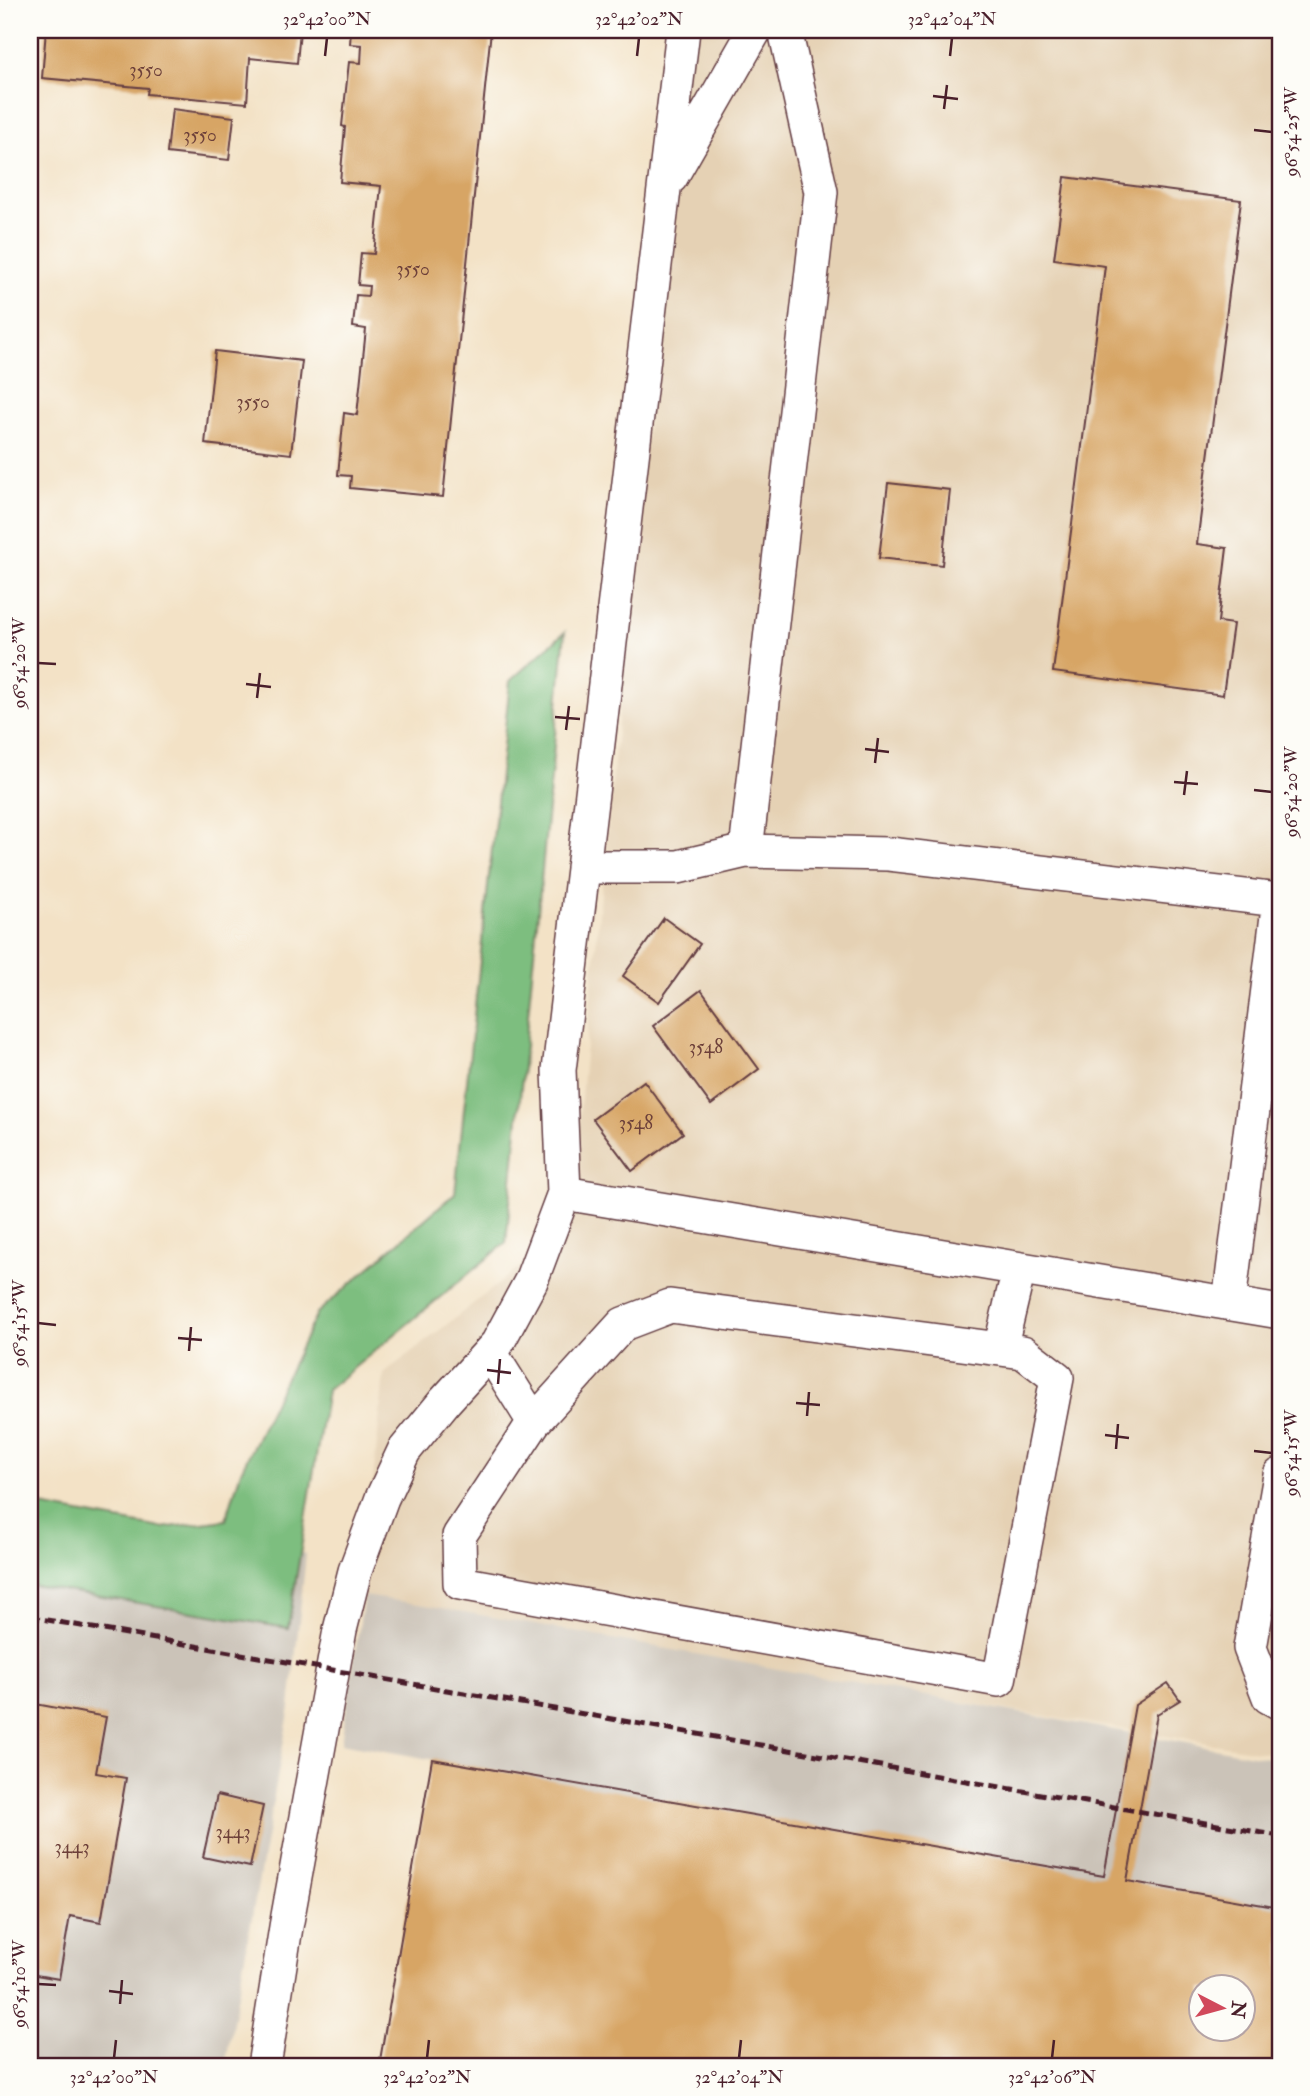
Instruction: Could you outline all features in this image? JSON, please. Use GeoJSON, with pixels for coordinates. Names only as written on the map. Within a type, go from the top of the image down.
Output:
{"type":"FeatureCollection","features":[{"type":"Feature","properties":{"kind":"street"},"geometry":{"type":"LineString","coordinates":[[264,2066],[293,1887],[340,1630],[355,1571],[382,1498],[404,1451],[497,1344],[531,1280],[564,1193],[559,1070],[683,30]]}},
{"type":"Feature","properties":{"kind":"street"},"geometry":{"type":"LineString","coordinates":[[664,190],[755,30]]}},
{"type":"Feature","properties":{"kind":"street"},"geometry":{"type":"LineString","coordinates":[[746,851],[821,192],[785,30]]}},
{"type":"Feature","properties":{"kind":"street"},"geometry":{"type":"LineString","coordinates":[[583,866],[678,867],[746,851],[889,854],[1279,900],[1228,1303]]}},
{"type":"Feature","properties":{"kind":"street"},"geometry":{"type":"LineString","coordinates":[[564,1193],[1280,1312]]}},
{"type":"Feature","properties":{"kind":"street"},"geometry":{"type":"LineString","coordinates":[[1000,1349],[1019,1269]]}},
{"type":"Feature","properties":{"kind":"street"},"geometry":{"type":"LineString","coordinates":[[670,1307],[1023,1352],[1057,1378],[999,1680],[460,1583],[459,1536],[534,1422],[623,1324],[670,1307]]}},
{"type":"Feature","properties":{"kind":"street"},"geometry":{"type":"LineString","coordinates":[[490,1352],[534,1422]]}},
{"type":"Feature","properties":{"kind":"street"},"geometry":{"type":"LineString","coordinates":[[1280,1475],[1250,1648],[1269,1697],[1280,1703]]}},
{"type":"Feature","properties":{"kind":"shaded area"},"geometry":{"type":"Polygon","coordinates":[[[686,30],[1280,30],[1280,1755],[361,1602],[384,1374],[568,1229],[686,30]]]}},
{"type":"Feature","properties":{"kind":"shaded area"},"geometry":{"type":"Polygon","coordinates":[[[30,1504],[306,1554],[290,1707],[225,2066],[30,2066],[30,1504]]]}},
{"type":"Feature","properties":{"kind":"shaded area"},"geometry":{"type":"Polygon","coordinates":[[[364,1596],[1280,1760],[1280,1913],[341,1743],[364,1596]]]}},
{"type":"Feature","properties":{"kind":"green space"},"geometry":{"type":"Polygon","coordinates":[[[565,632],[506,1243],[327,1390],[288,1628],[30,1585],[30,1504],[161,1528],[226,1520],[241,1471],[317,1313],[455,1193],[510,681],[565,632]]]}},
{"type":"Feature","properties":{"kind":"building"},"geometry":{"type":"Polygon","coordinates":[[[46,30],[300,30],[297,63],[250,58],[247,103],[147,94],[148,88],[42,78],[46,30]]]}},
{"type":"Feature","properties":{"kind":"building"},"geometry":{"type":"Polygon","coordinates":[[[351,30],[491,30],[443,497],[350,488],[351,476],[338,475],[344,413],[357,415],[366,329],[353,327],[356,295],[368,296],[369,286],[358,285],[361,253],[374,254],[381,186],[340,182],[345,127],[342,126],[349,62],[361,63],[362,45],[350,44],[351,30]]]}},
{"type":"Feature","properties":{"kind":"building"},"geometry":{"type":"Polygon","coordinates":[[[172,109],[234,117],[229,160],[167,153],[172,109]]]}},
{"type":"Feature","properties":{"kind":"building"},"geometry":{"type":"Polygon","coordinates":[[[1065,177],[1241,200],[1197,544],[1227,548],[1218,622],[1233,624],[1223,695],[1053,672],[1105,266],[1054,259],[1065,177]]]}},
{"type":"Feature","properties":{"kind":"building"},"geometry":{"type":"Polygon","coordinates":[[[215,351],[302,361],[291,454],[205,444],[215,351]]]}},
{"type":"Feature","properties":{"kind":"building"},"geometry":{"type":"Polygon","coordinates":[[[888,483],[950,490],[942,565],[879,558],[888,483]]]}},
{"type":"Feature","properties":{"kind":"building"},"geometry":{"type":"Polygon","coordinates":[[[664,918],[700,944],[659,1002],[623,976],[664,918]]]}},
{"type":"Feature","properties":{"kind":"building"},"geometry":{"type":"Polygon","coordinates":[[[701,990],[759,1069],[711,1105],[653,1026],[701,990]]]}},
{"type":"Feature","properties":{"kind":"building"},"geometry":{"type":"Polygon","coordinates":[[[644,1081],[683,1133],[632,1171],[593,1119],[644,1081]]]}},
{"type":"Feature","properties":{"kind":"building"},"geometry":{"type":"Polygon","coordinates":[[[1168,1683],[1180,1700],[1157,1714],[1127,1881],[1280,1908],[1280,2066],[379,2066],[432,1759],[1104,1876],[1135,1705],[1168,1683]]]}},
{"type":"Feature","properties":{"kind":"building"},"geometry":{"type":"Polygon","coordinates":[[[30,1703],[106,1717],[96,1773],[126,1778],[101,1922],[70,1916],[59,1979],[30,1974],[30,1703]]]}},
{"type":"Feature","properties":{"kind":"building"},"geometry":{"type":"Polygon","coordinates":[[[217,1795],[263,1806],[250,1867],[203,1857],[217,1795]]]}},
{"type":"Feature","properties":{"kind":"railway"},"geometry":{"type":"LineString","coordinates":[[30,1617],[1280,1836]]}}]}
